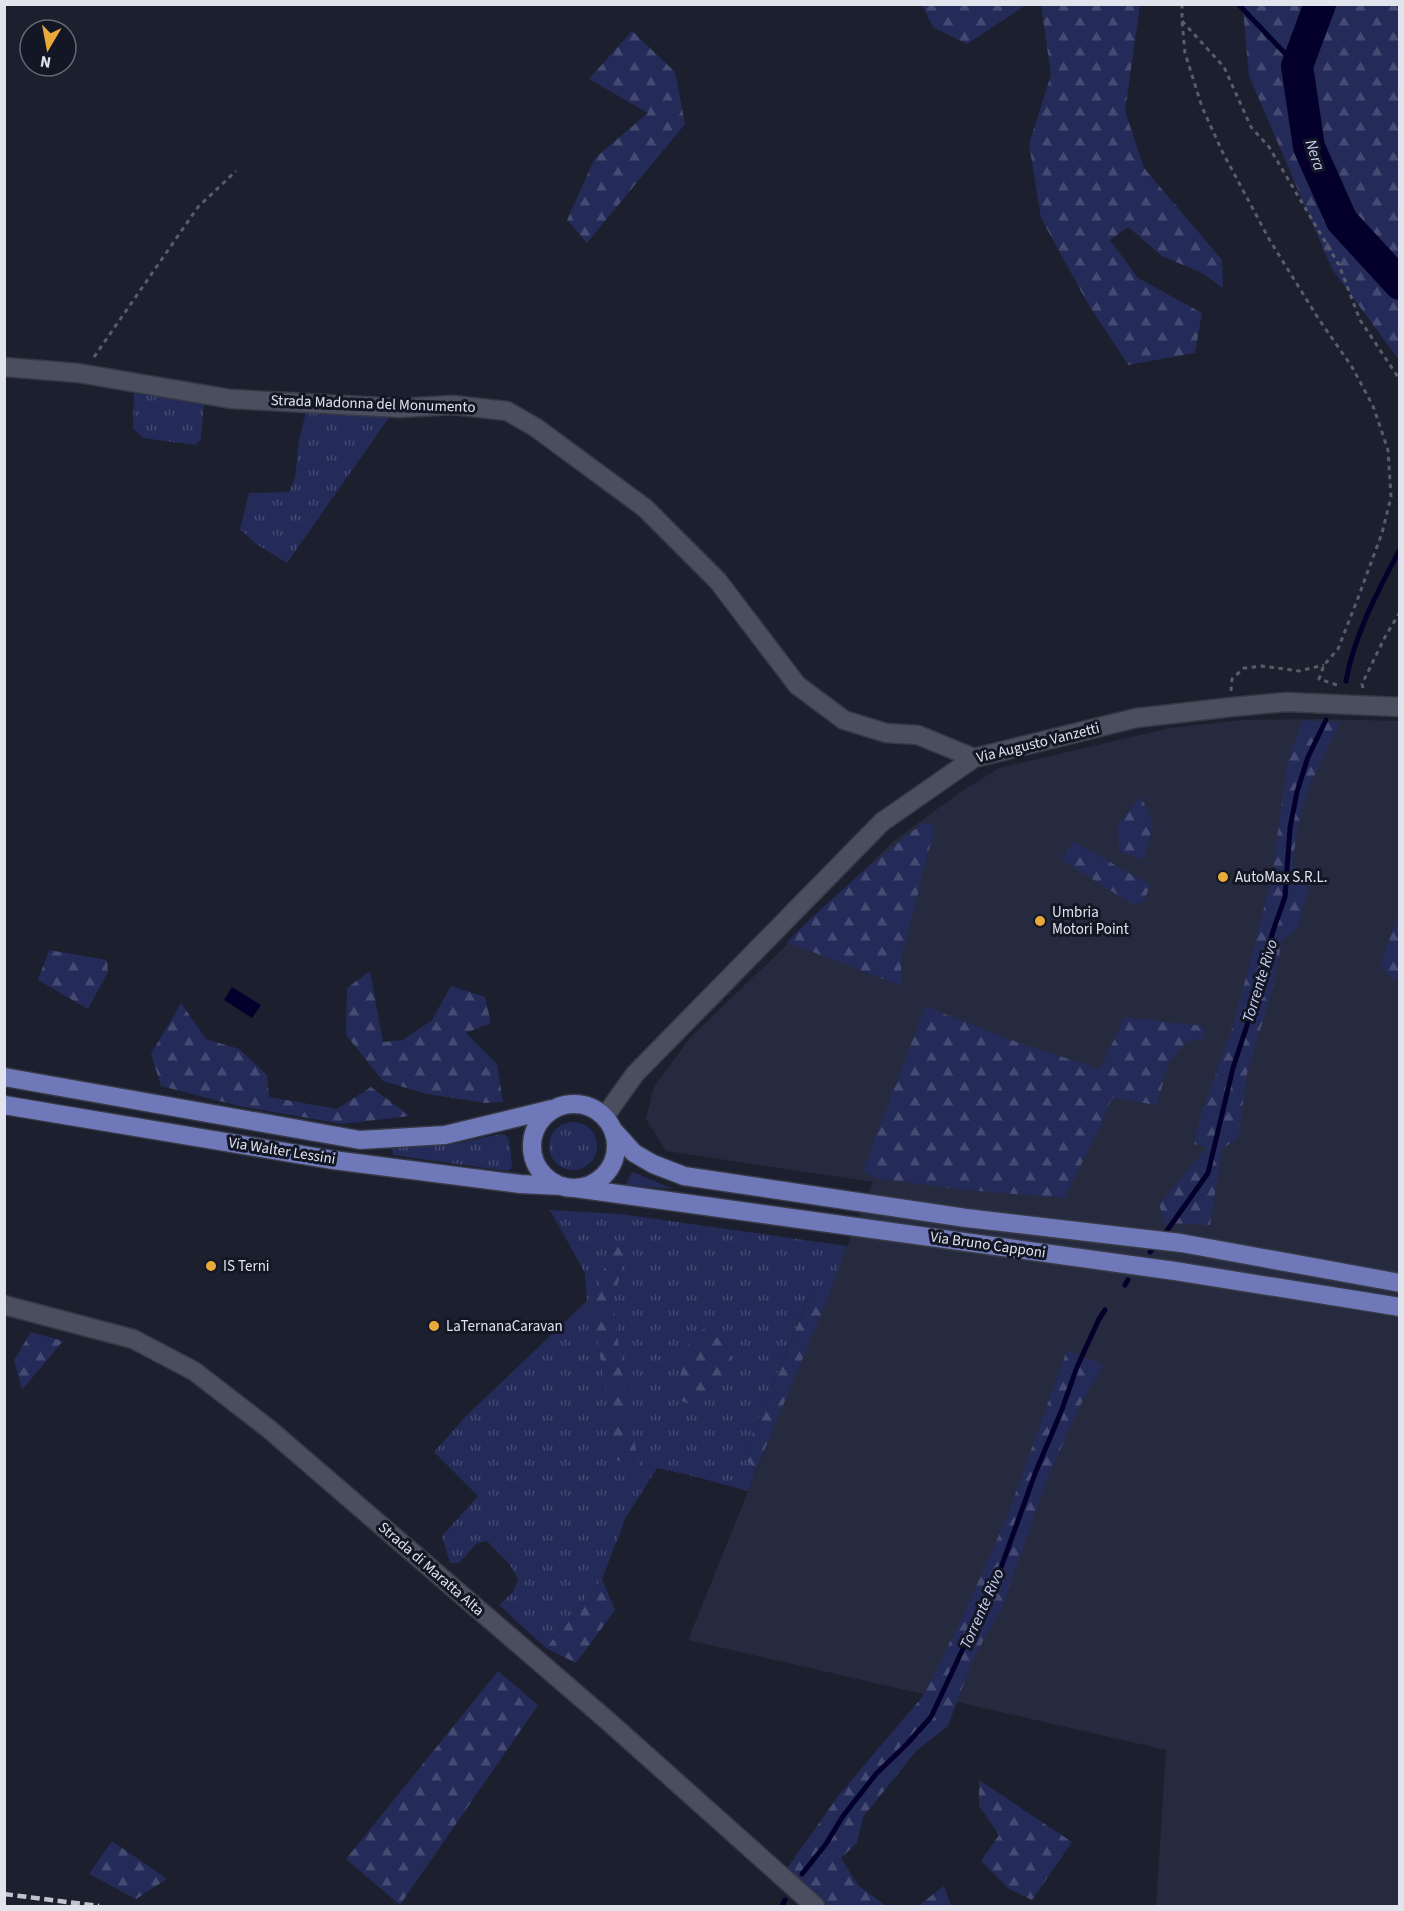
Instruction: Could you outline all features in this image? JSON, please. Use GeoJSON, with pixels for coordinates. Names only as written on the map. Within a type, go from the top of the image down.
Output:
{"type":"FeatureCollection","features":[{"type":"Feature","properties":{"kind":"main road","name":"Via Walter Lessini"},"geometry":{"type":"LineString","coordinates":[[4,1077],[360,1140],[445,1135],[552,1109]]}},
{"type":"Feature","properties":{"kind":"main road"},"geometry":{"type":"LineString","coordinates":[[580,1103],[594,1107],[605,1116],[615,1132],[617,1146],[615,1158],[609,1170],[594,1183],[588,1186],[568,1187],[549,1180],[539,1170],[533,1158],[531,1144],[534,1131],[541,1119],[552,1109],[565,1104],[580,1103]]}},
{"type":"Feature","properties":{"kind":"main road","name":"Via Walter Lessini"},"geometry":{"type":"LineString","coordinates":[[4,1105],[333,1160],[520,1184],[568,1187]]}},
{"type":"Feature","properties":{"kind":"main road","name":"Via Bruno Capponi"},"geometry":{"type":"LineString","coordinates":[[615,1132],[634,1153],[684,1176],[966,1218],[1181,1244],[1400,1283]]}},
{"type":"Feature","properties":{"kind":"main road","name":"Via Bruno Capponi"},"geometry":{"type":"LineString","coordinates":[[568,1187],[1175,1271],[1400,1307]]}},
{"type":"Feature","properties":{"kind":"street","name":"Strada Madonna del Monumento"},"geometry":{"type":"LineString","coordinates":[[4,367],[78,373],[231,399],[400,408],[453,405],[507,411],[536,427],[645,508],[718,581],[797,684],[844,720],[886,733],[918,735],[974,758]]}},
{"type":"Feature","properties":{"kind":"street","name":"Via Augusto Vanzetti"},"geometry":{"type":"LineString","coordinates":[[605,1116],[635,1074],[882,822],[974,758],[1136,718],[1286,702],[1400,707]]}},
{"type":"Feature","properties":{"kind":"street","name":"Strada di Maratta Alta"},"geometry":{"type":"LineString","coordinates":[[4,1305],[133,1339],[194,1371],[269,1429],[537,1660],[815,1906]]}},
{"type":"Feature","properties":{"kind":"path"},"geometry":{"type":"LineString","coordinates":[[1182,4],[1185,52],[1202,107],[1222,151],[1269,239],[1318,318],[1352,367],[1373,406],[1388,450],[1391,497],[1382,533],[1338,649],[1324,665],[1320,679],[1338,685]]}},
{"type":"Feature","properties":{"kind":"path"},"geometry":{"type":"LineString","coordinates":[[1182,21],[1224,67],[1251,127],[1269,147],[1339,265],[1360,320],[1400,380]]}},
{"type":"Feature","properties":{"kind":"path"},"geometry":{"type":"LineString","coordinates":[[78,373],[99,353],[198,207],[236,171]]}},
{"type":"Feature","properties":{"kind":"path"},"geometry":{"type":"LineString","coordinates":[[1356,686],[1362,684],[1400,612]]}},
{"type":"Feature","properties":{"kind":"path"},"geometry":{"type":"LineString","coordinates":[[1231,691],[1232,679],[1244,668],[1262,666],[1299,671],[1324,665]]}},
{"type":"Feature","properties":{"kind":"shaded area"},"geometry":{"type":"Polygon","coordinates":[[[1243,720],[1399,721],[1399,1906],[1156,1906],[1166,1750],[688,1640],[873,1182],[666,1151],[646,1119],[654,1087],[689,1039],[895,840],[959,793],[999,768],[1170,728],[1243,720]]]}},
{"type":"Feature","properties":{"kind":"shaded area"},"geometry":{"type":"Polygon","coordinates":[[[232,987],[261,1005],[252,1018],[224,1000],[232,987]]]}},
{"type":"Feature","properties":{"kind":"green space"},"geometry":{"type":"Polygon","coordinates":[[[922,5],[1026,5],[967,44],[933,27],[922,5]]]}},
{"type":"Feature","properties":{"kind":"green space"},"geometry":{"type":"Polygon","coordinates":[[[1041,5],[1140,5],[1125,111],[1144,168],[1222,260],[1223,288],[1202,273],[1162,256],[1128,227],[1110,240],[1138,278],[1202,313],[1195,353],[1128,365],[1087,302],[1041,218],[1029,144],[1051,75],[1041,5]]]}},
{"type":"Feature","properties":{"kind":"green space"},"geometry":{"type":"Polygon","coordinates":[[[1241,5],[1399,5],[1399,360],[1332,269],[1249,76],[1241,5]]]}},
{"type":"Feature","properties":{"kind":"green space"},"geometry":{"type":"Polygon","coordinates":[[[632,31],[675,72],[685,124],[587,243],[567,220],[595,158],[648,113],[589,79],[632,31]]]}},
{"type":"Feature","properties":{"kind":"green space"},"geometry":{"type":"Polygon","coordinates":[[[134,393],[204,402],[201,439],[196,445],[143,438],[133,428],[134,393]]]}},
{"type":"Feature","properties":{"kind":"green space"},"geometry":{"type":"Polygon","coordinates":[[[306,412],[390,416],[287,563],[256,544],[240,529],[249,493],[289,492],[295,478],[299,440],[306,412]]]}},
{"type":"Feature","properties":{"kind":"green space"},"geometry":{"type":"Polygon","coordinates":[[[1303,720],[1340,723],[1311,784],[1297,834],[1292,866],[1312,875],[1297,929],[1282,940],[1274,984],[1246,1077],[1239,1137],[1222,1149],[1210,1225],[1165,1223],[1159,1205],[1207,1147],[1194,1144],[1202,1111],[1231,1032],[1255,944],[1272,876],[1287,763],[1303,720]]]}},
{"type":"Feature","properties":{"kind":"green space"},"geometry":{"type":"Polygon","coordinates":[[[1141,796],[1153,824],[1144,860],[1119,851],[1118,825],[1141,796]]]}},
{"type":"Feature","properties":{"kind":"green space"},"geometry":{"type":"Polygon","coordinates":[[[923,823],[935,826],[901,960],[901,986],[787,942],[853,880],[923,823]]]}},
{"type":"Feature","properties":{"kind":"green space"},"geometry":{"type":"Polygon","coordinates":[[[1073,841],[1150,885],[1144,902],[1132,904],[1062,860],[1073,841]]]}},
{"type":"Feature","properties":{"kind":"green space"},"geometry":{"type":"Polygon","coordinates":[[[1399,911],[1399,970],[1395,981],[1380,966],[1399,911]]]}},
{"type":"Feature","properties":{"kind":"green space"},"geometry":{"type":"Polygon","coordinates":[[[49,950],[107,960],[108,972],[88,1009],[38,980],[49,950]]]}},
{"type":"Feature","properties":{"kind":"green space"},"geometry":{"type":"Polygon","coordinates":[[[370,971],[383,1042],[403,1040],[432,1020],[451,986],[485,997],[491,1023],[466,1033],[497,1064],[503,1102],[486,1103],[427,1094],[383,1081],[346,1035],[347,988],[370,971]]]}},
{"type":"Feature","properties":{"kind":"green space"},"geometry":{"type":"Polygon","coordinates":[[[181,1003],[206,1039],[239,1049],[267,1075],[269,1097],[337,1109],[371,1087],[410,1116],[342,1124],[239,1106],[161,1086],[151,1054],[181,1003]]]}},
{"type":"Feature","properties":{"kind":"green space"},"geometry":{"type":"Polygon","coordinates":[[[926,1005],[1022,1044],[1100,1069],[1125,1017],[1203,1026],[1205,1038],[1186,1042],[1168,1064],[1157,1105],[1112,1098],[1064,1198],[955,1189],[874,1178],[863,1170],[926,1005]]]}},
{"type":"Feature","properties":{"kind":"green space"},"geometry":{"type":"Polygon","coordinates":[[[573,1122],[590,1129],[597,1146],[590,1163],[573,1170],[556,1163],[549,1146],[556,1129],[573,1122]]]}},
{"type":"Feature","properties":{"kind":"green space"},"geometry":{"type":"Polygon","coordinates":[[[501,1134],[506,1135],[509,1139],[512,1165],[507,1171],[393,1155],[392,1147],[449,1145],[501,1134]]]}},
{"type":"Feature","properties":{"kind":"green space"},"geometry":{"type":"Polygon","coordinates":[[[632,1172],[673,1189],[626,1185],[632,1172]]]}},
{"type":"Feature","properties":{"kind":"green space"},"geometry":{"type":"Polygon","coordinates":[[[550,1210],[620,1214],[847,1246],[825,1305],[811,1291],[743,1457],[756,1471],[748,1491],[657,1468],[626,1517],[602,1579],[546,1648],[499,1605],[513,1592],[518,1579],[510,1565],[487,1541],[477,1543],[459,1563],[450,1563],[442,1536],[478,1496],[434,1452],[467,1415],[587,1301],[585,1273],[550,1210]]]}},
{"type":"Feature","properties":{"kind":"green space"},"geometry":{"type":"Polygon","coordinates":[[[632,1243],[622,1267],[613,1302],[625,1394],[640,1471],[617,1460],[592,1307],[611,1248],[632,1243]]]}},
{"type":"Feature","properties":{"kind":"green space"},"geometry":{"type":"Polygon","coordinates":[[[812,1290],[825,1305],[756,1470],[743,1457],[812,1290]]]}},
{"type":"Feature","properties":{"kind":"green space"},"geometry":{"type":"Polygon","coordinates":[[[704,1329],[732,1347],[730,1375],[691,1405],[675,1398],[689,1339],[704,1329]]]}},
{"type":"Feature","properties":{"kind":"green space"},"geometry":{"type":"Polygon","coordinates":[[[31,1332],[63,1341],[22,1390],[14,1360],[31,1332]]]}},
{"type":"Feature","properties":{"kind":"green space"},"geometry":{"type":"Polygon","coordinates":[[[1067,1350],[1103,1365],[1077,1411],[1046,1482],[1002,1607],[972,1661],[948,1726],[916,1751],[863,1817],[857,1843],[841,1858],[858,1885],[886,1906],[812,1906],[781,1877],[839,1795],[923,1696],[963,1616],[1007,1517],[1067,1350]]]}},
{"type":"Feature","properties":{"kind":"green space"},"geometry":{"type":"Polygon","coordinates":[[[602,1579],[615,1610],[576,1663],[546,1648],[602,1579]]]}},
{"type":"Feature","properties":{"kind":"green space"},"geometry":{"type":"Polygon","coordinates":[[[498,1671],[538,1705],[400,1905],[346,1859],[498,1671]]]}},
{"type":"Feature","properties":{"kind":"green space"},"geometry":{"type":"Polygon","coordinates":[[[979,1780],[1072,1842],[1032,1900],[1009,1889],[981,1861],[999,1835],[979,1806],[979,1780]]]}},
{"type":"Feature","properties":{"kind":"green space"},"geometry":{"type":"Polygon","coordinates":[[[112,1841],[167,1879],[136,1899],[89,1874],[112,1841]]]}},
{"type":"Feature","properties":{"kind":"green space"},"geometry":{"type":"Polygon","coordinates":[[[944,1886],[951,1906],[918,1906],[944,1886]]]}},
{"type":"Feature","properties":{"kind":"waterway"},"geometry":{"type":"LineString","coordinates":[[1238,4],[1297,66]]}},
{"type":"Feature","properties":{"kind":"waterway","name":"Nera"},"geometry":{"type":"LineString","coordinates":[[1320,4],[1297,66],[1309,147],[1342,221],[1400,284]]}},
{"type":"Feature","properties":{"kind":"waterway","name":"Torrente Rivo"},"geometry":{"type":"LineString","coordinates":[[1346,681],[1361,630],[1400,549]]}},
{"type":"Feature","properties":{"kind":"waterway","name":"Torrente Rivo"},"geometry":{"type":"LineString","coordinates":[[1166,1232],[1208,1173],[1233,1068],[1285,897],[1290,828],[1297,792],[1308,757],[1326,720]]}},
{"type":"Feature","properties":{"kind":"waterway","name":"Torrente Rivo"},"geometry":{"type":"LineString","coordinates":[[1125,1285],[1128,1280]]}},
{"type":"Feature","properties":{"kind":"waterway","name":"Torrente Rivo"},"geometry":{"type":"LineString","coordinates":[[802,1874],[876,1774],[931,1717],[995,1584],[1077,1367],[1105,1310]]}},
{"type":"Feature","properties":{"kind":"waterway","name":"Torrente Rivo"},"geometry":{"type":"LineString","coordinates":[[782,1906],[785,1900]]}},
{"type":"Feature","properties":{"kind":"railway"},"geometry":{"type":"LineString","coordinates":[[4,1894],[99,1906]]}},
{"type":"Feature","properties":{"kind":"place","name":"AutoMax S.R.L."},"geometry":{"type":"Point","coordinates":[1223,877]}},
{"type":"Feature","properties":{"kind":"place","name":"Umbria Motori Point"},"geometry":{"type":"Point","coordinates":[1040,921]}},
{"type":"Feature","properties":{"kind":"place","name":"IS Terni"},"geometry":{"type":"Point","coordinates":[211,1266]}},
{"type":"Feature","properties":{"kind":"place","name":"LaTernanaCaravan"},"geometry":{"type":"Point","coordinates":[434,1326]}}]}
